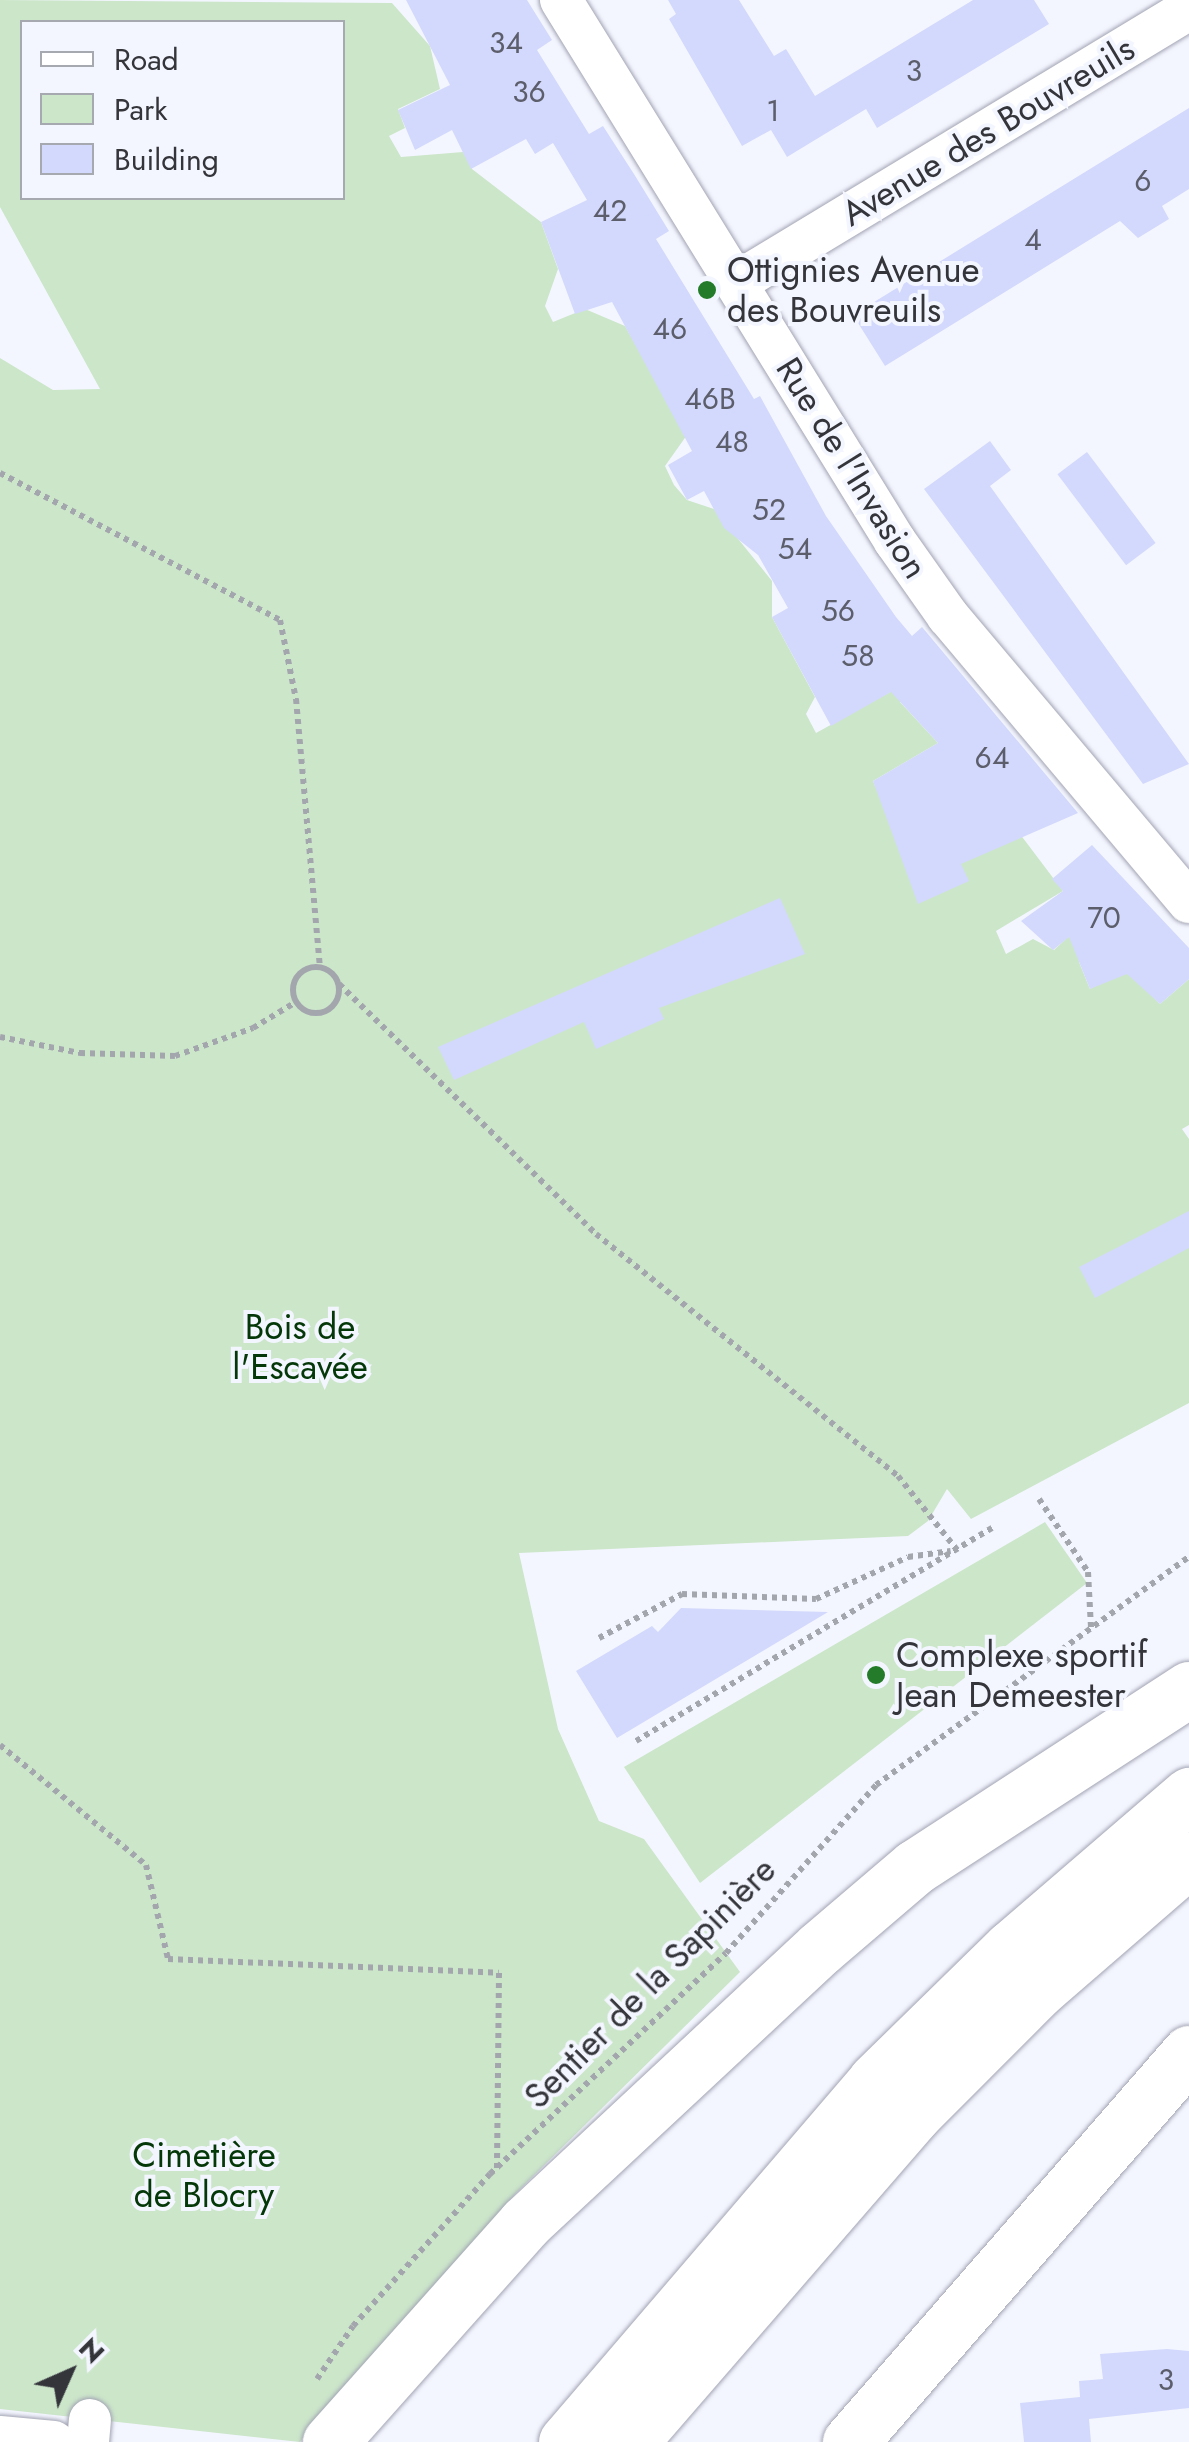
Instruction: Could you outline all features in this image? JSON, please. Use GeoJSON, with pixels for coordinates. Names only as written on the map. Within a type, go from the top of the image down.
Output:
{"type":"FeatureCollection","features":[{"type":"Feature","properties":{"kind":"highway"},"geometry":{"type":"LineString","coordinates":[[330,2442],[525,2223],[820,1948],[915,1867],[1189,1688]]}},
{"type":"Feature","properties":{"kind":"highway"},"geometry":{"type":"LineString","coordinates":[[566,2442],[876,2081],[1011,1948],[1189,1795]]}},
{"type":"Feature","properties":{"kind":"highway"},"geometry":{"type":"LineString","coordinates":[[630,2442],[912,2115],[1038,1990],[1189,1859]]}},
{"type":"Feature","properties":{"kind":"highway"},"geometry":{"type":"LineString","coordinates":[[850,2442],[1189,2053]]}},
{"type":"Feature","properties":{"kind":"street","name":"Rue de l'Invasion"},"geometry":{"type":"LineString","coordinates":[[560,0],[948,616],[1189,902]]}},
{"type":"Feature","properties":{"kind":"street","name":"Avenue des Bouvreuils"},"geometry":{"type":"LineString","coordinates":[[736,284],[1189,10]]}},
{"type":"Feature","properties":{"kind":"street"},"geometry":{"type":"LineString","coordinates":[[0,2437],[54,2442]]}},
{"type":"Feature","properties":{"kind":"path"},"geometry":{"type":"LineString","coordinates":[[0,462],[2,474],[280,620],[296,698],[320,966],[596,1234],[898,1476],[957,1550]]}},
{"type":"Feature","properties":{"kind":"path"},"geometry":{"type":"LineString","coordinates":[[296,1002],[296,978],[320,966]]}},
{"type":"Feature","properties":{"kind":"path"},"geometry":{"type":"LineString","coordinates":[[296,1002],[311,1012],[329,1009],[339,984]]}},
{"type":"Feature","properties":{"kind":"path"},"geometry":{"type":"LineString","coordinates":[[0,1037],[80,1053],[176,1056],[254,1028],[296,1002]]}},
{"type":"Feature","properties":{"kind":"path"},"geometry":{"type":"LineString","coordinates":[[1040,1498],[1088,1572],[1091,1629]]}},
{"type":"Feature","properties":{"kind":"path"},"geometry":{"type":"LineString","coordinates":[[636,1741],[992,1528]]}},
{"type":"Feature","properties":{"kind":"path"},"geometry":{"type":"LineString","coordinates":[[599,1638],[682,1594],[816,1600],[908,1557],[957,1550]]}},
{"type":"Feature","properties":{"kind":"path","name":"Sentier de la Sapinière"},"geometry":{"type":"LineString","coordinates":[[314,2384],[353,2326],[497,2168],[726,1953],[876,1786],[1189,1556]]}},
{"type":"Feature","properties":{"kind":"path"},"geometry":{"type":"LineString","coordinates":[[0,1745],[146,1865],[168,1959],[499,1973],[497,2168]]}},
{"type":"Feature","properties":{"kind":"green space"},"geometry":{"type":"Polygon","coordinates":[[[0,0],[392,3],[430,46],[440,89],[398,109],[405,128],[389,136],[401,157],[463,152],[472,169],[541,222],[558,269],[545,306],[553,322],[585,309],[625,326],[687,435],[665,466],[674,485],[687,500],[714,509],[772,581],[772,617],[815,697],[806,714],[816,733],[903,685],[900,702],[938,743],[873,781],[878,792],[995,801],[1063,891],[996,931],[1006,954],[1033,939],[1054,950],[1068,937],[1114,947],[1079,962],[1090,989],[1122,966],[1160,1004],[1189,979],[1189,1125],[1182,1129],[1189,1139],[1189,1403],[971,1519],[947,1489],[928,1521],[908,1536],[519,1553],[558,1729],[599,1821],[644,1839],[740,1972],[515,2194],[300,2442],[0,2409],[0,358],[53,390],[100,389],[0,207],[0,0]]]}},
{"type":"Feature","properties":{"kind":"green space","name":"Complexe sportif Jean Demeester"},"geometry":{"type":"Polygon","coordinates":[[[1045,1522],[1087,1583],[700,1883],[624,1767],[1045,1522]]]}},
{"type":"Feature","properties":{"kind":"building"},"geometry":{"type":"Polygon","coordinates":[[[406,0],[527,0],[552,40],[537,50],[589,134],[603,126],[634,174],[669,231],[656,239],[754,399],[760,396],[826,516],[912,636],[922,627],[1078,813],[961,864],[969,881],[918,904],[873,781],[938,743],[891,692],[831,726],[772,617],[788,608],[758,555],[724,528],[704,491],[687,500],[668,465],[692,451],[612,302],[575,314],[541,222],[587,200],[553,143],[535,154],[526,139],[471,169],[452,130],[415,150],[398,110],[450,85],[406,0]]]}},
{"type":"Feature","properties":{"kind":"building"},"geometry":{"type":"Polygon","coordinates":[[[668,0],[739,0],[774,56],[786,49],[815,96],[973,0],[1034,0],[1049,24],[877,128],[866,109],[787,157],[771,130],[742,146],[669,19],[676,14],[668,0]]]}},
{"type":"Feature","properties":{"kind":"building"},"geometry":{"type":"Polygon","coordinates":[[[1189,108],[1189,189],[1162,206],[1169,219],[1138,238],[1120,221],[885,366],[853,315],[1189,108]]]}},
{"type":"Feature","properties":{"kind":"building"},"geometry":{"type":"Polygon","coordinates":[[[990,441],[1011,470],[990,486],[1189,764],[1143,784],[924,489],[990,441]]]}},
{"type":"Feature","properties":{"kind":"building"},"geometry":{"type":"Polygon","coordinates":[[[1087,452],[1156,543],[1126,565],[1057,474],[1087,452]]]}},
{"type":"Feature","properties":{"kind":"building"},"geometry":{"type":"Polygon","coordinates":[[[1092,845],[1189,948],[1189,979],[1160,1004],[1127,974],[1090,989],[1069,937],[1053,950],[1021,921],[1063,891],[1052,879],[1092,845]]]}},
{"type":"Feature","properties":{"kind":"building"},"geometry":{"type":"Polygon","coordinates":[[[780,898],[805,954],[659,1008],[664,1019],[596,1049],[584,1022],[454,1080],[438,1047],[780,898]]]}},
{"type":"Feature","properties":{"kind":"building"},"geometry":{"type":"Polygon","coordinates":[[[1189,1211],[1189,1248],[1095,1298],[1079,1267],[1189,1211]]]}},
{"type":"Feature","properties":{"kind":"building","name":"Complexe sportif Jean Demeester"},"geometry":{"type":"Polygon","coordinates":[[[681,1608],[828,1612],[617,1738],[576,1671],[652,1626],[658,1632],[681,1608]]]}},
{"type":"Feature","properties":{"kind":"building"},"geometry":{"type":"Polygon","coordinates":[[[1189,2351],[1189,2408],[1089,2419],[1091,2442],[1024,2442],[1020,2403],[1080,2397],[1079,2381],[1103,2379],[1100,2354],[1189,2351]]]}},
{"type":"Feature","properties":{"kind":"place","name":"Ottignies Avenue des Bouvreuils"},"geometry":{"type":"Point","coordinates":[707,290]}},
{"type":"Feature","properties":{"kind":"place","name":"Complexe sportif Jean Demeester"},"geometry":{"type":"Point","coordinates":[876,1675]}},
{"type":"Feature","properties":{"kind":"park label","name":"Bois de l'Escavée"},"geometry":{"type":"Point","coordinates":[300,1347]}},
{"type":"Feature","properties":{"kind":"park label","name":"Cimetière de Blocry"},"geometry":{"type":"Point","coordinates":[204,2175]}}]}
